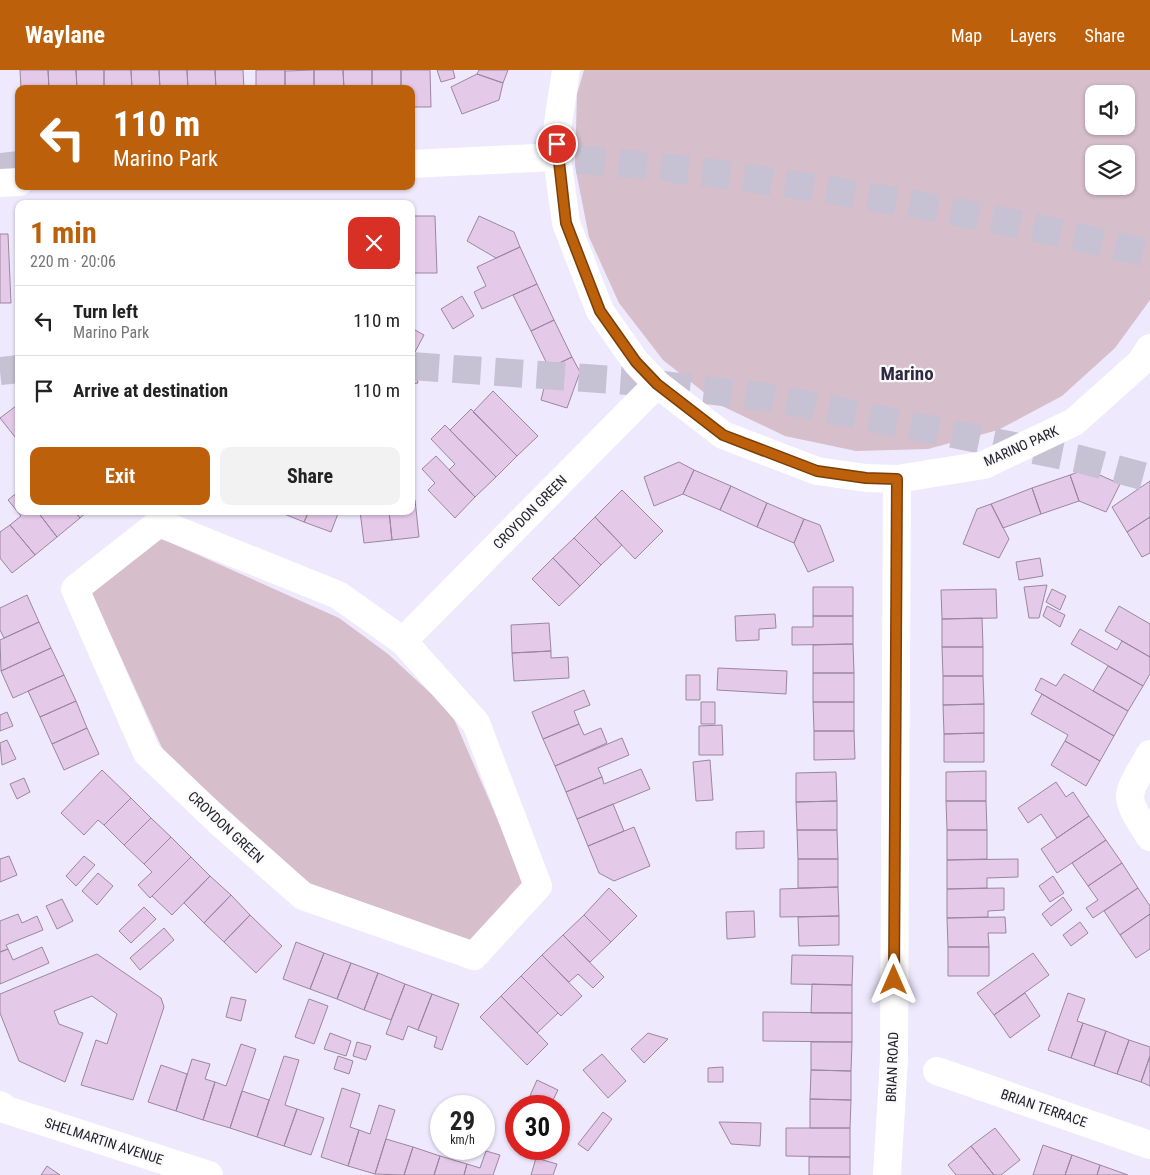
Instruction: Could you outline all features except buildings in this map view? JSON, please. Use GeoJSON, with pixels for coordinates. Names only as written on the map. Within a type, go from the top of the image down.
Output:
{"type":"FeatureCollection","features":[{"type":"Feature","properties":{"kind":"street","name":"MARINO PARK"},"geometry":{"type":"LineString","coordinates":[[566,70],[557,130],[557,157],[566,223],[600,311],[636,362],[657,384],[723,435],[817,471],[866,478],[897,479],[984,465],[1074,422],[1147,362]]}},
{"type":"Feature","properties":{"kind":"street"},"geometry":{"type":"LineString","coordinates":[[415,164],[557,157]]}},
{"type":"Feature","properties":{"kind":"street"},"geometry":{"type":"LineString","coordinates":[[0,183],[15,182]]}},
{"type":"Feature","properties":{"kind":"street","name":"CROYDON GREEN"},"geometry":{"type":"LineString","coordinates":[[403,640],[657,384]]}},
{"type":"Feature","properties":{"kind":"street","name":"BRIAN ROAD"},"geometry":{"type":"LineString","coordinates":[[887,1175],[894,1059],[897,479]]}},
{"type":"Feature","properties":{"kind":"street","name":"CROYDON GREEN"},"geometry":{"type":"LineString","coordinates":[[159,523],[338,595],[403,640],[476,723],[538,886],[474,956],[303,896],[217,820],[147,753],[75,588],[159,523]]}},
{"type":"Feature","properties":{"kind":"street"},"geometry":{"type":"LineString","coordinates":[[1150,754],[1129,795],[1130,805],[1150,837]]}},
{"type":"Feature","properties":{"kind":"street","name":"BRIAN TERRACE"},"geometry":{"type":"LineString","coordinates":[[937,1071],[1150,1145]]}},
{"type":"Feature","properties":{"kind":"street","name":"SHELMARTIN AVENUE"},"geometry":{"type":"LineString","coordinates":[[2,1112],[210,1175]]}},
{"type":"Feature","properties":{"kind":"shaded area"},"geometry":{"type":"Polygon","coordinates":[[[584,70],[1150,70],[1150,300],[1115,348],[1062,396],[998,430],[928,449],[856,451],[785,436],[720,405],[663,360],[619,303],[589,237],[575,166],[577,94],[584,70]]]}},
{"type":"Feature","properties":{"kind":"shaded area"},"geometry":{"type":"Polygon","coordinates":[[[158,537],[339,618],[388,654],[451,712],[526,885],[473,942],[309,883],[163,750],[89,587],[158,537]]]}},
{"type":"Feature","properties":{"kind":"tunnel"},"geometry":{"type":"LineString","coordinates":[[535,157],[685,170],[835,191],[993,219],[1150,254]]}},
{"type":"Feature","properties":{"kind":"tunnel"},"geometry":{"type":"LineString","coordinates":[[0,167],[15,165]]}},
{"type":"Feature","properties":{"kind":"tunnel"},"geometry":{"type":"LineString","coordinates":[[415,366],[629,381],[773,398],[1079,459],[1150,478]]}},
{"type":"Feature","properties":{"kind":"tunnel"},"geometry":{"type":"LineString","coordinates":[[0,371],[15,369]]}},
{"type":"Feature","properties":{"kind":"district","name":"Marino"},"geometry":{"type":"Point","coordinates":[907,373]}},
{"type":"Feature","properties":{"kind":"route"},"geometry":{"type":"LineString","coordinates":[[557,144],[566,223],[600,311],[636,362],[657,384],[723,435],[817,471],[866,478],[897,479],[894,980]]}}]}
